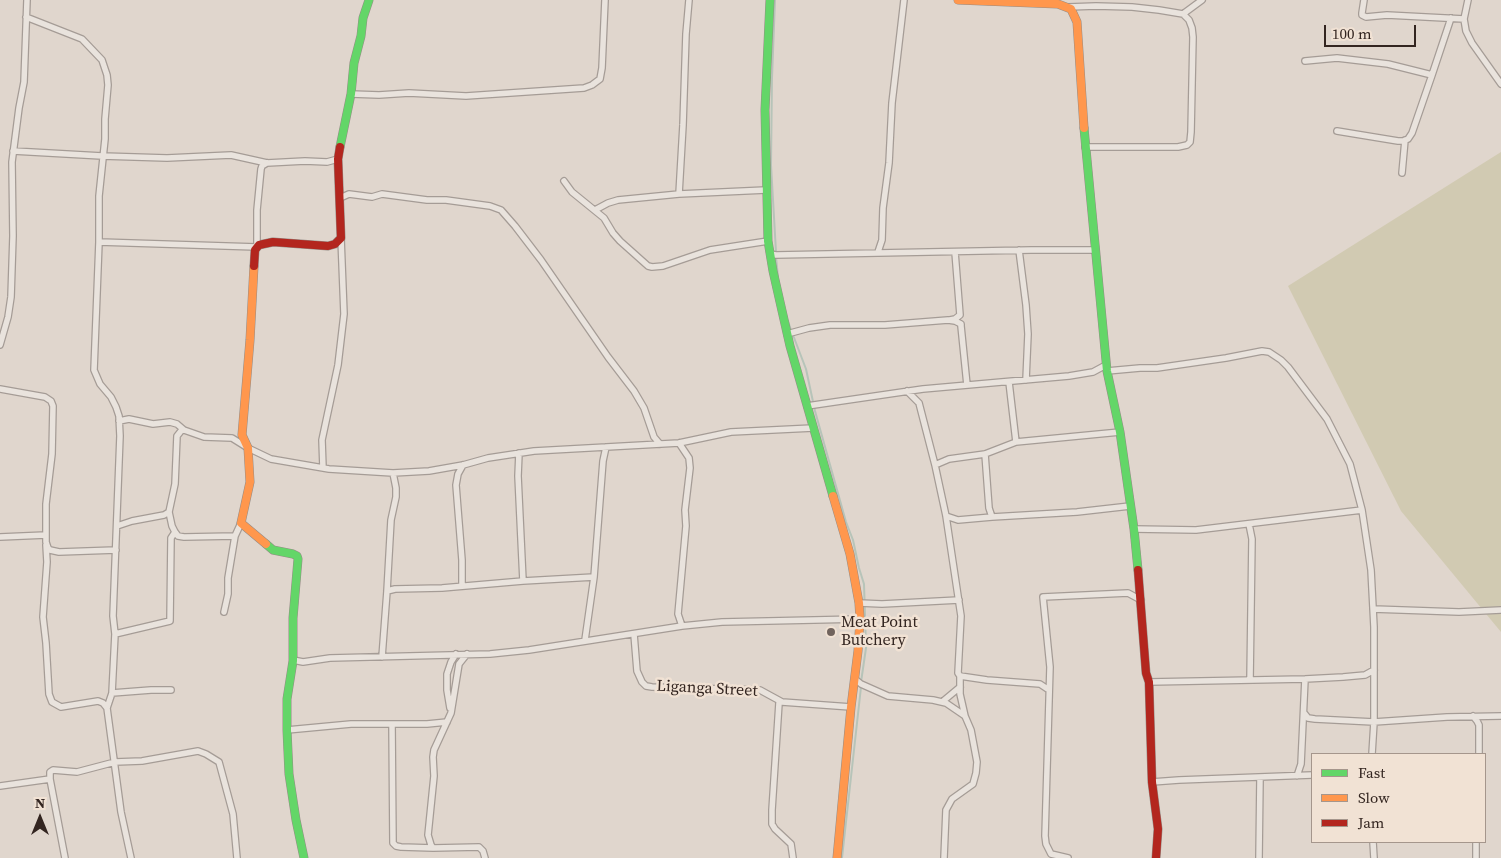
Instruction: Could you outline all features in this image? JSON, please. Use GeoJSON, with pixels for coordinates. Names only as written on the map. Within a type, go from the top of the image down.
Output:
{"type":"FeatureCollection","features":[{"type":"Feature","properties":{"kind":"street"},"geometry":{"type":"LineString","coordinates":[[0,345],[8,317],[11,296],[13,151],[24,82],[27,0]]}},
{"type":"Feature","properties":{"kind":"street"},"geometry":{"type":"LineString","coordinates":[[323,468],[322,440],[338,365],[344,314],[338,160],[351,94],[354,63],[361,36],[363,18],[369,0]]}},
{"type":"Feature","properties":{"kind":"street"},"geometry":{"type":"LineString","coordinates":[[351,94],[409,93],[466,96],[584,88],[600,79],[605,0]]}},
{"type":"Feature","properties":{"kind":"street"},"geometry":{"type":"LineString","coordinates":[[679,194],[689,0]]}},
{"type":"Feature","properties":{"kind":"street"},"geometry":{"type":"LineString","coordinates":[[770,0],[765,110],[768,241],[787,334],[850,554],[859,603],[860,619],[855,679],[837,858]]}},
{"type":"Feature","properties":{"kind":"street"},"geometry":{"type":"LineString","coordinates":[[878,252],[882,240],[892,103],[904,0]]}},
{"type":"Feature","properties":{"kind":"street"},"geometry":{"type":"LineString","coordinates":[[958,0],[1058,4],[1068,7],[1132,7],[1183,14],[1189,20],[1193,37],[1190,142],[1187,145],[1178,147],[1085,147]]}},
{"type":"Feature","properties":{"kind":"street"},"geometry":{"type":"LineString","coordinates":[[1183,14],[1202,0]]}},
{"type":"Feature","properties":{"kind":"street"},"geometry":{"type":"LineString","coordinates":[[1364,0],[1362,15],[1366,17],[1387,15],[1464,19]]}},
{"type":"Feature","properties":{"kind":"street"},"geometry":{"type":"LineString","coordinates":[[1468,0],[1464,19],[1466,31],[1472,43],[1501,84]]}},
{"type":"Feature","properties":{"kind":"street"},"geometry":{"type":"LineString","coordinates":[[1068,7],[1077,22],[1085,147],[1106,368],[1120,432],[1134,529],[1148,682],[1152,782],[1158,829],[1156,858]]}},
{"type":"Feature","properties":{"kind":"street"},"geometry":{"type":"LineString","coordinates":[[26,17],[82,39],[102,60],[107,75],[108,85],[99,196],[94,370],[100,384],[116,407],[119,421],[115,634],[112,693],[107,708],[122,812],[131,858]]}},
{"type":"Feature","properties":{"kind":"street"},"geometry":{"type":"LineString","coordinates":[[1337,131],[1398,141],[1405,140],[1412,133],[1451,18]]}},
{"type":"Feature","properties":{"kind":"street"},"geometry":{"type":"LineString","coordinates":[[1305,61],[1337,58],[1388,64],[1432,75]]}},
{"type":"Feature","properties":{"kind":"street"},"geometry":{"type":"LineString","coordinates":[[1402,174],[1405,140]]}},
{"type":"Feature","properties":{"kind":"street"},"geometry":{"type":"LineString","coordinates":[[13,151],[167,158],[231,155],[267,162],[327,162],[338,160]]}},
{"type":"Feature","properties":{"kind":"street"},"geometry":{"type":"LineString","coordinates":[[224,612],[235,536],[241,523],[249,489],[248,448],[242,436],[261,170],[262,166],[267,162]]}},
{"type":"Feature","properties":{"kind":"street"},"geometry":{"type":"LineString","coordinates":[[564,181],[572,192],[604,218],[620,241],[648,266],[663,266],[710,250],[768,241]]}},
{"type":"Feature","properties":{"kind":"street"},"geometry":{"type":"LineString","coordinates":[[340,184],[349,194]]}},
{"type":"Feature","properties":{"kind":"street"},"geometry":{"type":"LineString","coordinates":[[595,210],[618,200],[679,194],[766,190]]}},
{"type":"Feature","properties":{"kind":"street"},"geometry":{"type":"LineString","coordinates":[[340,198],[349,194],[368,197],[382,194],[427,200],[446,200],[490,206],[501,210],[541,260],[634,391],[644,408],[654,436],[660,444]]}},
{"type":"Feature","properties":{"kind":"street"},"geometry":{"type":"LineString","coordinates":[[99,242],[257,246],[273,242],[328,246],[335,244],[341,238]]}},
{"type":"Feature","properties":{"kind":"street"},"geometry":{"type":"LineString","coordinates":[[1019,250],[1028,334],[1026,380]]}},
{"type":"Feature","properties":{"kind":"street"},"geometry":{"type":"LineString","coordinates":[[770,254],[1095,250]]}},
{"type":"Feature","properties":{"kind":"street"},"geometry":{"type":"LineString","coordinates":[[956,252],[967,385]]}},
{"type":"Feature","properties":{"kind":"street"},"geometry":{"type":"LineString","coordinates":[[787,334],[817,327],[885,325],[948,320],[955,319],[960,315]]}},
{"type":"Feature","properties":{"kind":"street"},"geometry":{"type":"LineString","coordinates":[[948,320],[961,324]]}},
{"type":"Feature","properties":{"kind":"street"},"geometry":{"type":"LineString","coordinates":[[807,406],[923,389],[1070,376],[1106,368],[1158,368],[1262,351],[1269,352],[1288,366],[1327,419],[1350,464],[1362,510],[1373,609],[1374,722],[1372,753]]}},
{"type":"Feature","properties":{"kind":"street"},"geometry":{"type":"LineString","coordinates":[[1008,382],[1016,442]]}},
{"type":"Feature","properties":{"kind":"street"},"geometry":{"type":"LineString","coordinates":[[0,389],[45,397],[51,401],[53,406],[52,454],[46,504],[47,562],[43,617],[49,694],[52,702],[61,707],[98,701],[107,708]]}},
{"type":"Feature","properties":{"kind":"street"},"geometry":{"type":"LineString","coordinates":[[923,389],[919,403],[936,465],[960,600],[958,673],[960,676],[964,716],[971,730],[976,762],[973,784],[952,799],[946,810],[944,858]]}},
{"type":"Feature","properties":{"kind":"street"},"geometry":{"type":"LineString","coordinates":[[907,392],[919,403]]}},
{"type":"Feature","properties":{"kind":"street"},"geometry":{"type":"LineString","coordinates":[[119,421],[129,419],[153,424],[170,422],[177,424],[184,430],[204,437],[232,438],[271,459],[323,468],[393,473],[423,472],[463,465],[488,458],[534,451],[679,443],[731,432],[813,428]]}},
{"type":"Feature","properties":{"kind":"street"},"geometry":{"type":"LineString","coordinates":[[232,438],[243,427]]}},
{"type":"Feature","properties":{"kind":"street"},"geometry":{"type":"LineString","coordinates":[[184,430],[177,436],[174,484],[169,512],[175,532],[178,536],[184,537],[235,536]]}},
{"type":"Feature","properties":{"kind":"street"},"geometry":{"type":"LineString","coordinates":[[936,465],[949,459],[985,454],[1016,442],[1120,432]]}},
{"type":"Feature","properties":{"kind":"street"},"geometry":{"type":"LineString","coordinates":[[679,443],[689,458],[690,468],[685,506],[686,526],[678,614],[682,626]]}},
{"type":"Feature","properties":{"kind":"street"},"geometry":{"type":"LineString","coordinates":[[585,640],[594,577],[603,461],[606,447]]}},
{"type":"Feature","properties":{"kind":"street"},"geometry":{"type":"LineString","coordinates":[[519,453],[518,476],[523,581]]}},
{"type":"Feature","properties":{"kind":"street"},"geometry":{"type":"LineString","coordinates":[[985,454],[989,508],[992,517]]}},
{"type":"Feature","properties":{"kind":"street"},"geometry":{"type":"LineString","coordinates":[[462,586],[462,560],[456,485],[458,474],[463,465]]}},
{"type":"Feature","properties":{"kind":"street"},"geometry":{"type":"LineString","coordinates":[[382,657],[388,591],[390,520],[396,497],[393,473]]}},
{"type":"Feature","properties":{"kind":"street"},"geometry":{"type":"LineString","coordinates":[[946,516],[958,520],[1077,512],[1130,506]]}},
{"type":"Feature","properties":{"kind":"street"},"geometry":{"type":"LineString","coordinates":[[1134,529],[1196,530],[1362,510]]}},
{"type":"Feature","properties":{"kind":"street"},"geometry":{"type":"LineString","coordinates":[[117,526],[136,520],[164,515],[169,512]]}},
{"type":"Feature","properties":{"kind":"street"},"geometry":{"type":"LineString","coordinates":[[241,523],[273,550],[297,556],[298,560],[293,618],[293,660],[286,699],[289,774],[304,858]]}},
{"type":"Feature","properties":{"kind":"street"},"geometry":{"type":"LineString","coordinates":[[1249,524],[1252,539],[1250,680]]}},
{"type":"Feature","properties":{"kind":"street"},"geometry":{"type":"LineString","coordinates":[[115,634],[170,621],[171,538],[175,532]]}},
{"type":"Feature","properties":{"kind":"street"},"geometry":{"type":"LineString","coordinates":[[0,537],[46,535]]}},
{"type":"Feature","properties":{"kind":"street"},"geometry":{"type":"LineString","coordinates":[[46,542],[50,550],[56,552],[116,550]]}},
{"type":"Feature","properties":{"kind":"street"},"geometry":{"type":"LineString","coordinates":[[47,562],[56,552]]}},
{"type":"Feature","properties":{"kind":"street"},"geometry":{"type":"LineString","coordinates":[[388,591],[395,589],[442,588],[594,577]]}},
{"type":"Feature","properties":{"kind":"street"},"geometry":{"type":"LineString","coordinates":[[1068,858],[1052,854],[1046,844],[1045,836],[1050,667],[1043,597],[1128,593],[1141,600]]}},
{"type":"Feature","properties":{"kind":"street"},"geometry":{"type":"LineString","coordinates":[[859,603],[882,604],[960,600]]}},
{"type":"Feature","properties":{"kind":"street"},"geometry":{"type":"LineString","coordinates":[[1373,609],[1459,612],[1501,610]]}},
{"type":"Feature","properties":{"kind":"street"},"geometry":{"type":"LineString","coordinates":[[293,660],[302,662],[330,658],[490,654],[529,650],[682,626],[722,622],[860,619]]}},
{"type":"Feature","properties":{"kind":"street","name":"Liganga Street"},"geometry":{"type":"LineString","coordinates":[[634,634],[637,671],[646,686],[760,690],[782,702],[851,707]]}},
{"type":"Feature","properties":{"kind":"street"},"geometry":{"type":"LineString","coordinates":[[451,713],[447,674],[456,654]]}},
{"type":"Feature","properties":{"kind":"street"},"geometry":{"type":"LineString","coordinates":[[434,848],[428,835],[434,776],[433,757],[438,740],[451,713],[457,670],[467,654]]}},
{"type":"Feature","properties":{"kind":"street"},"geometry":{"type":"LineString","coordinates":[[1148,682],[1305,679],[1365,675],[1374,670]]}},
{"type":"Feature","properties":{"kind":"street"},"geometry":{"type":"LineString","coordinates":[[1365,675],[1374,680]]}},
{"type":"Feature","properties":{"kind":"street"},"geometry":{"type":"LineString","coordinates":[[960,676],[1040,684],[1049,690]]}},
{"type":"Feature","properties":{"kind":"street"},"geometry":{"type":"LineString","coordinates":[[855,679],[861,684],[888,696],[942,702],[964,716]]}},
{"type":"Feature","properties":{"kind":"street"},"geometry":{"type":"LineString","coordinates":[[1297,776],[1301,764],[1305,679]]}},
{"type":"Feature","properties":{"kind":"street"},"geometry":{"type":"LineString","coordinates":[[942,702],[960,687]]}},
{"type":"Feature","properties":{"kind":"street"},"geometry":{"type":"LineString","coordinates":[[112,693],[171,690]]}},
{"type":"Feature","properties":{"kind":"street"},"geometry":{"type":"LineString","coordinates":[[780,703],[772,824],[791,844],[793,858]]}},
{"type":"Feature","properties":{"kind":"street"},"geometry":{"type":"LineString","coordinates":[[1304,713],[1308,718],[1315,719],[1374,722],[1501,716]]}},
{"type":"Feature","properties":{"kind":"street"},"geometry":{"type":"LineString","coordinates":[[1473,716],[1478,725],[1478,753]]}},
{"type":"Feature","properties":{"kind":"street"},"geometry":{"type":"LineString","coordinates":[[287,730],[336,725],[447,722]]}},
{"type":"Feature","properties":{"kind":"street"},"geometry":{"type":"LineString","coordinates":[[392,724],[393,843],[401,847],[478,847],[483,851],[485,858]]}},
{"type":"Feature","properties":{"kind":"street"},"geometry":{"type":"LineString","coordinates":[[65,858],[50,776],[53,770],[77,772],[115,762],[142,761],[198,751],[219,762],[233,814],[237,858]]}},
{"type":"Feature","properties":{"kind":"street"},"geometry":{"type":"LineString","coordinates":[[1152,782],[1311,775]]}},
{"type":"Feature","properties":{"kind":"street"},"geometry":{"type":"LineString","coordinates":[[0,786],[50,776]]}},
{"type":"Feature","properties":{"kind":"street"},"geometry":{"type":"LineString","coordinates":[[1259,858],[1260,778]]}},
{"type":"Feature","properties":{"kind":"street"},"geometry":{"type":"LineString","coordinates":[[1373,843],[1374,858]]}},
{"type":"Feature","properties":{"kind":"street"},"geometry":{"type":"LineString","coordinates":[[1475,858],[1476,843]]}},
{"type":"Feature","properties":{"kind":"shaded area"},"geometry":{"type":"Polygon","coordinates":[[[1501,152],[1501,632],[1401,511],[1288,286],[1501,152]]]}},
{"type":"Feature","properties":{"kind":"waterway"},"geometry":{"type":"LineString","coordinates":[[775,0],[771,165],[776,252]]}},
{"type":"Feature","properties":{"kind":"waterway"},"geometry":{"type":"LineString","coordinates":[[776,257],[778,277]]}},
{"type":"Feature","properties":{"kind":"waterway"},"geometry":{"type":"LineString","coordinates":[[788,321],[791,330]]}},
{"type":"Feature","properties":{"kind":"waterway"},"geometry":{"type":"LineString","coordinates":[[793,335],[806,369],[815,411],[864,584],[866,648],[861,682]]}},
{"type":"Feature","properties":{"kind":"waterway"},"geometry":{"type":"LineString","coordinates":[[842,858],[861,687]]}},
{"type":"Feature","properties":{"kind":"traffic: fast"},"geometry":{"type":"LineString","coordinates":[[340,147],[351,94],[354,63],[361,36],[363,18],[369,0]]}},
{"type":"Feature","properties":{"kind":"traffic: fast"},"geometry":{"type":"LineString","coordinates":[[770,0],[765,110],[768,241],[790,346],[833,496]]}},
{"type":"Feature","properties":{"kind":"traffic: fast"},"geometry":{"type":"LineString","coordinates":[[1084,128],[1107,371],[1120,432],[1138,570]]}},
{"type":"Feature","properties":{"kind":"traffic: fast"},"geometry":{"type":"LineString","coordinates":[[266,544],[273,550],[293,554],[298,559],[293,618],[293,661],[287,699],[287,730],[289,774],[304,858]]}},
{"type":"Feature","properties":{"kind":"traffic: slow"},"geometry":{"type":"LineString","coordinates":[[958,0],[1058,4],[1071,9],[1077,22],[1084,128]]}},
{"type":"Feature","properties":{"kind":"traffic: slow"},"geometry":{"type":"LineString","coordinates":[[254,266],[242,435],[248,448],[250,482],[241,523],[266,544]]}},
{"type":"Feature","properties":{"kind":"traffic: slow"},"geometry":{"type":"LineString","coordinates":[[833,496],[850,554],[860,619],[837,858]]}},
{"type":"Feature","properties":{"kind":"traffic: jam"},"geometry":{"type":"LineString","coordinates":[[254,266],[255,250],[259,245],[273,242],[328,246],[335,244],[341,238],[338,159],[340,147]]}},
{"type":"Feature","properties":{"kind":"traffic: jam"},"geometry":{"type":"LineString","coordinates":[[1138,570],[1146,673],[1149,682],[1152,782],[1158,829],[1156,858]]}},
{"type":"Feature","properties":{"kind":"place","name":"Meat Point Butchery"},"geometry":{"type":"Point","coordinates":[831,632]}}]}
